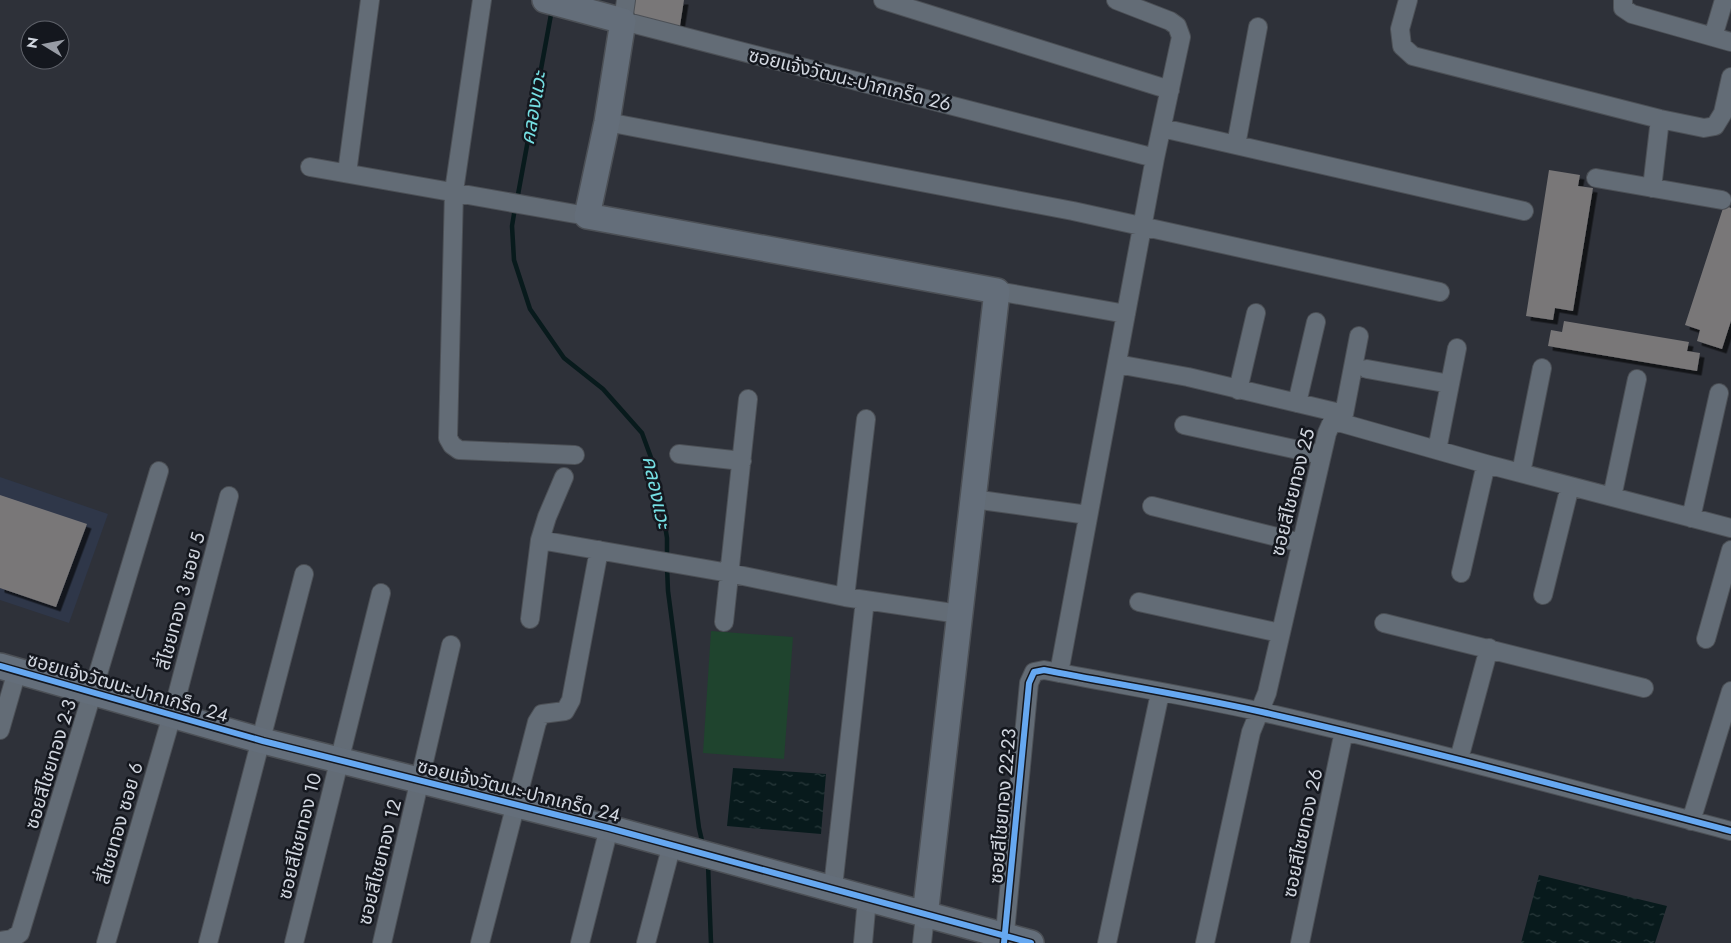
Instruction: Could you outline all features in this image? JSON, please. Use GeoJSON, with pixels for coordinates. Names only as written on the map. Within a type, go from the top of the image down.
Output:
{"type":"FeatureCollection","features":[{"type":"Feature","properties":{"kind":"street"},"geometry":{"type":"LineString","coordinates":[[347,173],[370,0]]}},
{"type":"Feature","properties":{"kind":"street"},"geometry":{"type":"LineString","coordinates":[[482,0],[454,191],[448,438],[452,445],[459,450],[575,455]]}},
{"type":"Feature","properties":{"kind":"street"},"geometry":{"type":"LineString","coordinates":[[883,0],[1170,90]]}},
{"type":"Feature","properties":{"kind":"street"},"geometry":{"type":"LineString","coordinates":[[1116,0],[1170,21],[1177,26],[1181,37],[1142,227],[1059,673],[1260,712],[1344,731],[1459,759],[1731,832]]}},
{"type":"Feature","properties":{"kind":"street"},"geometry":{"type":"LineString","coordinates":[[1408,0],[1400,29],[1402,46],[1413,56],[1660,119],[1704,128],[1716,126],[1723,113],[1731,77]]}},
{"type":"Feature","properties":{"kind":"street"},"geometry":{"type":"LineString","coordinates":[[1623,0],[1623,8],[1632,14],[1731,42]]}},
{"type":"Feature","properties":{"kind":"street"},"geometry":{"type":"LineString","coordinates":[[1713,37],[1724,0]]}},
{"type":"Feature","properties":{"kind":"street","name":"ซอยแจ้งวัฒนะ-ปากเกร็ด 26"},"geometry":{"type":"LineString","coordinates":[[552,2],[625,10],[1156,158]]}},
{"type":"Feature","properties":{"kind":"street"},"geometry":{"type":"LineString","coordinates":[[588,216],[607,122],[625,10]]}},
{"type":"Feature","properties":{"kind":"street"},"geometry":{"type":"LineString","coordinates":[[1236,145],[1258,27]]}},
{"type":"Feature","properties":{"kind":"street"},"geometry":{"type":"LineString","coordinates":[[1652,188],[1660,119]]}},
{"type":"Feature","properties":{"kind":"street"},"geometry":{"type":"LineString","coordinates":[[607,122],[1073,211],[1440,292]]}},
{"type":"Feature","properties":{"kind":"street"},"geometry":{"type":"LineString","coordinates":[[1162,128],[1524,211]]}},
{"type":"Feature","properties":{"kind":"street"},"geometry":{"type":"LineString","coordinates":[[310,167],[454,191],[1126,314]]}},
{"type":"Feature","properties":{"kind":"street"},"geometry":{"type":"LineString","coordinates":[[1596,178],[1722,200]]}},
{"type":"Feature","properties":{"kind":"street"},"geometry":{"type":"LineString","coordinates":[[922,943],[997,291]]}},
{"type":"Feature","properties":{"kind":"street"},"geometry":{"type":"LineString","coordinates":[[1238,390],[1256,313]]}},
{"type":"Feature","properties":{"kind":"street"},"geometry":{"type":"LineString","coordinates":[[1297,403],[1316,322]]}},
{"type":"Feature","properties":{"kind":"street"},"geometry":{"type":"LineString","coordinates":[[1117,364],[1188,377],[1344,414],[1359,336]]}},
{"type":"Feature","properties":{"kind":"street"},"geometry":{"type":"LineString","coordinates":[[1437,450],[1457,348]]}},
{"type":"Feature","properties":{"kind":"street"},"geometry":{"type":"LineString","coordinates":[[1521,473],[1542,368]]}},
{"type":"Feature","properties":{"kind":"street"},"geometry":{"type":"LineString","coordinates":[[1367,369],[1450,384]]}},
{"type":"Feature","properties":{"kind":"street"},"geometry":{"type":"LineString","coordinates":[[1612,497],[1637,379]]}},
{"type":"Feature","properties":{"kind":"street"},"geometry":{"type":"LineString","coordinates":[[1691,518],[1719,393]]}},
{"type":"Feature","properties":{"kind":"street"},"geometry":{"type":"LineString","coordinates":[[724,622],[748,399]]}},
{"type":"Feature","properties":{"kind":"street"},"geometry":{"type":"LineString","coordinates":[[845,597],[866,419]]}},
{"type":"Feature","properties":{"kind":"street","name":"ซอยสีไชยทอง 25"},"geometry":{"type":"LineString","coordinates":[[1204,943],[1251,732],[1267,692],[1321,455],[1331,424],[1338,422],[1486,464],[1731,528]]}},
{"type":"Feature","properties":{"kind":"street"},"geometry":{"type":"LineString","coordinates":[[1184,425],[1321,455]]}},
{"type":"Feature","properties":{"kind":"street"},"geometry":{"type":"LineString","coordinates":[[679,454],[742,462]]}},
{"type":"Feature","properties":{"kind":"street"},"geometry":{"type":"LineString","coordinates":[[1461,573],[1486,464]]}},
{"type":"Feature","properties":{"kind":"street","name":"ซอยสีไชยทอง 2-3"},"geometry":{"type":"LineString","coordinates":[[0,941],[12,939],[20,933],[159,471]]}},
{"type":"Feature","properties":{"kind":"street"},"geometry":{"type":"LineString","coordinates":[[530,619],[540,540],[546,518],[564,477]]}},
{"type":"Feature","properties":{"kind":"street"},"geometry":{"type":"LineString","coordinates":[[1542,595],[1570,486]]}},
{"type":"Feature","properties":{"kind":"street","name":"สี่ไชยทอง 3 ซอย 5"},"geometry":{"type":"LineString","coordinates":[[172,716],[229,496]]}},
{"type":"Feature","properties":{"kind":"street"},"geometry":{"type":"LineString","coordinates":[[973,499],[1088,515]]}},
{"type":"Feature","properties":{"kind":"street"},"geometry":{"type":"LineString","coordinates":[[1152,506],[1301,542]]}},
{"type":"Feature","properties":{"kind":"street"},"geometry":{"type":"LineString","coordinates":[[540,540],[729,573],[845,597],[959,614]]}},
{"type":"Feature","properties":{"kind":"street"},"geometry":{"type":"LineString","coordinates":[[480,943],[518,804],[537,722],[542,714],[565,711],[571,700],[599,550]]}},
{"type":"Feature","properties":{"kind":"street"},"geometry":{"type":"LineString","coordinates":[[1706,639],[1731,550]]}},
{"type":"Feature","properties":{"kind":"street"},"geometry":{"type":"LineString","coordinates":[[208,943],[263,741],[304,574]]}},
{"type":"Feature","properties":{"kind":"street","name":"ซอยสีไชยทอง 10"},"geometry":{"type":"LineString","coordinates":[[294,943],[381,593]]}},
{"type":"Feature","properties":{"kind":"street"},"geometry":{"type":"LineString","coordinates":[[833,887],[865,600]]}},
{"type":"Feature","properties":{"kind":"street"},"geometry":{"type":"LineString","coordinates":[[1139,602],[1280,632]]}},
{"type":"Feature","properties":{"kind":"street"},"geometry":{"type":"LineString","coordinates":[[1384,623],[1644,688]]}},
{"type":"Feature","properties":{"kind":"street","name":"ซอยสีไชยทอง 12"},"geometry":{"type":"LineString","coordinates":[[382,943],[451,645]]}},
{"type":"Feature","properties":{"kind":"street"},"geometry":{"type":"LineString","coordinates":[[1459,759],[1488,648]]}},
{"type":"Feature","properties":{"kind":"street"},"geometry":{"type":"LineString","coordinates":[[0,730],[9,668]]}},
{"type":"Feature","properties":{"kind":"street","name":"ซอยแจ้งวัฒนะ-ปากเกร็ด 24"},"geometry":{"type":"LineString","coordinates":[[9,668],[263,741],[672,844],[833,887],[1004,939],[1031,943]]}},
{"type":"Feature","properties":{"kind":"street","name":"ซอยสีไชยทอง 22-23"},"geometry":{"type":"LineString","coordinates":[[1004,939],[1029,683],[1034,672],[1044,670],[1059,673]]}},
{"type":"Feature","properties":{"kind":"street"},"geometry":{"type":"LineString","coordinates":[[1691,821],[1731,691]]}},
{"type":"Feature","properties":{"kind":"street"},"geometry":{"type":"LineString","coordinates":[[1107,943],[1160,693]]}},
{"type":"Feature","properties":{"kind":"street","name":"สี่ไชยทอง ซอย 6"},"geometry":{"type":"LineString","coordinates":[[106,943],[172,716]]}},
{"type":"Feature","properties":{"kind":"street","name":"ซอยสีไชยทอง 26"},"geometry":{"type":"LineString","coordinates":[[1300,943],[1344,731]]}},
{"type":"Feature","properties":{"kind":"street"},"geometry":{"type":"LineString","coordinates":[[580,943],[609,828]]}},
{"type":"Feature","properties":{"kind":"street"},"geometry":{"type":"LineString","coordinates":[[646,943],[672,844]]}},
{"type":"Feature","properties":{"kind":"street"},"geometry":{"type":"LineString","coordinates":[[863,943],[867,898]]}},
{"type":"Feature","properties":{"kind":"shaded area"},"geometry":{"type":"Polygon","coordinates":[[[0,477],[108,514],[69,623],[0,600],[0,477]]]}},
{"type":"Feature","properties":{"kind":"green space"},"geometry":{"type":"Polygon","coordinates":[[[711,631],[793,637],[784,759],[703,753],[711,631]]]}},
{"type":"Feature","properties":{"kind":"water"},"geometry":{"type":"Polygon","coordinates":[[[733,768],[826,774],[821,834],[727,826],[733,768]]]}},
{"type":"Feature","properties":{"kind":"water"},"geometry":{"type":"Polygon","coordinates":[[[1539,875],[1667,906],[1655,943],[1521,943],[1539,875]]]}},
{"type":"Feature","properties":{"kind":"building"},"geometry":{"type":"Polygon","coordinates":[[[631,0],[684,0],[679,32],[627,19],[631,0]]]}},
{"type":"Feature","properties":{"kind":"building"},"geometry":{"type":"Polygon","coordinates":[[[1549,170],[1580,175],[1578,186],[1593,188],[1573,311],[1555,308],[1553,320],[1526,316],[1549,170]]]}},
{"type":"Feature","properties":{"kind":"building"},"geometry":{"type":"Polygon","coordinates":[[[1724,205],[1731,208],[1731,321],[1722,349],[1697,341],[1700,330],[1685,325],[1724,205]]]}},
{"type":"Feature","properties":{"kind":"building"},"geometry":{"type":"Polygon","coordinates":[[[1564,321],[1689,342],[1687,351],[1700,353],[1697,371],[1548,346],[1551,330],[1562,332],[1564,321]]]}},
{"type":"Feature","properties":{"kind":"building"},"geometry":{"type":"Polygon","coordinates":[[[0,495],[87,524],[56,607],[0,588],[0,495]]]}},
{"type":"Feature","properties":{"kind":"waterway","name":"คลองแวะ"},"geometry":{"type":"LineString","coordinates":[[517,200],[552,9]]}},
{"type":"Feature","properties":{"kind":"waterway","name":"คลองแวะ"},"geometry":{"type":"LineString","coordinates":[[515,208],[512,226],[514,260],[530,309],[564,358],[603,389],[642,433],[657,474],[667,538],[667,557]]}},
{"type":"Feature","properties":{"kind":"waterway","name":"คลองแวะ"},"geometry":{"type":"LineString","coordinates":[[667,567],[668,591],[699,828],[703,845]]}},
{"type":"Feature","properties":{"kind":"waterway","name":"คลองแวะ"},"geometry":{"type":"LineString","coordinates":[[708,864],[711,943]]}},
{"type":"Feature","properties":{"kind":"cycle path"},"geometry":{"type":"LineString","coordinates":[[0,666],[263,741],[609,828],[1031,943]]}},
{"type":"Feature","properties":{"kind":"cycle path"},"geometry":{"type":"LineString","coordinates":[[1004,943],[1029,683],[1034,672],[1044,670],[1262,712],[1380,740],[1731,831]]}}]}
